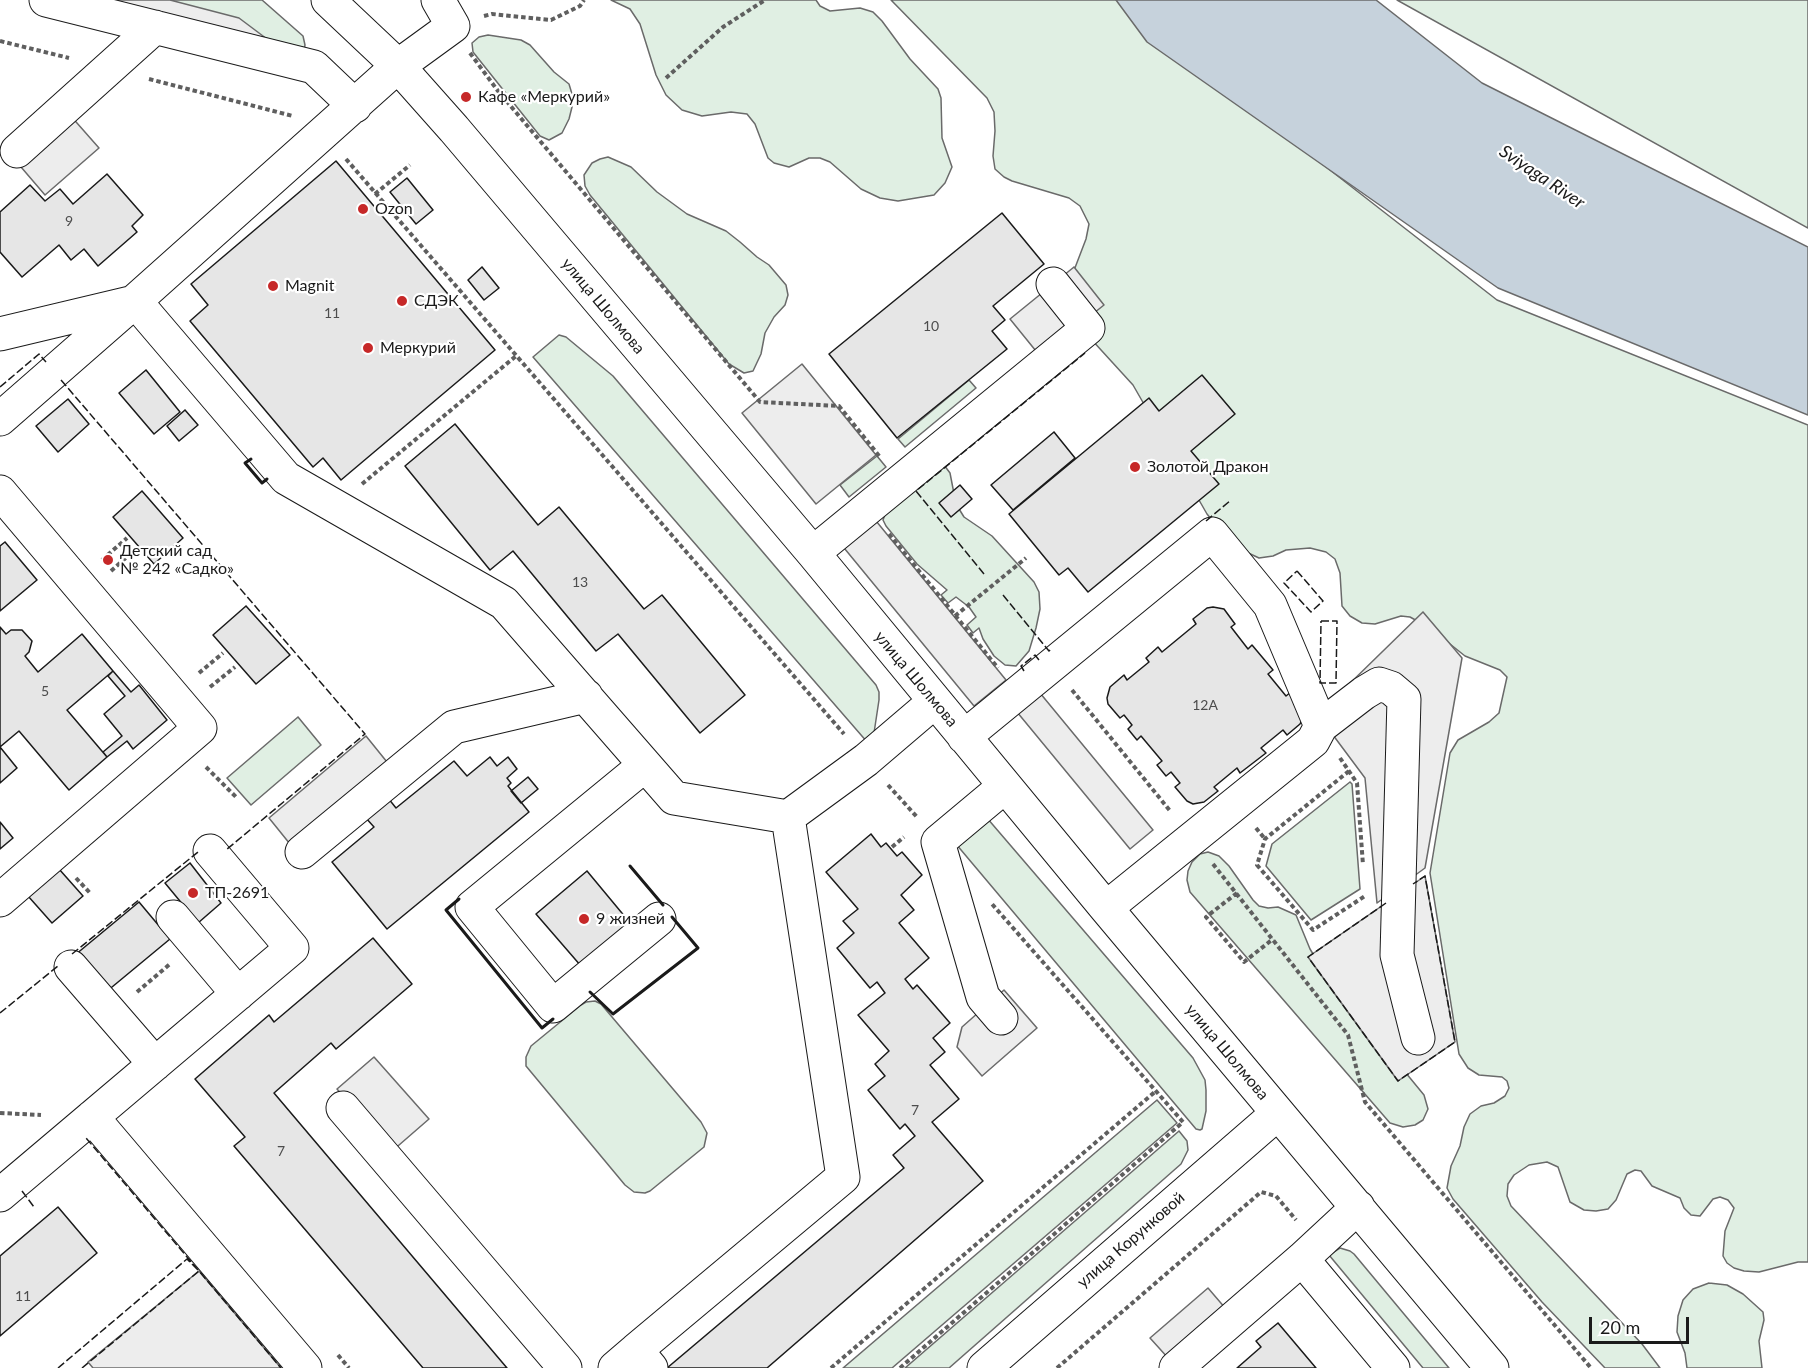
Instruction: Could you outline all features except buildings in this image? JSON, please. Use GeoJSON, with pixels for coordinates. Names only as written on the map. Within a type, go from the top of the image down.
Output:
{"type":"FeatureCollection","features":[{"type":"Feature","properties":{"kind":"street"},"geometry":{"type":"LineString","coordinates":[[46,0],[314,67],[355,106]]}},
{"type":"Feature","properties":{"kind":"street","name":"улица Шолмова"},"geometry":{"type":"LineString","coordinates":[[328,0],[399,66],[813,553],[934,702],[1492,1368]]}},
{"type":"Feature","properties":{"kind":"street"},"geometry":{"type":"LineString","coordinates":[[0,419],[399,66],[446,13]]}},
{"type":"Feature","properties":{"kind":"street"},"geometry":{"type":"LineString","coordinates":[[17,151],[155,27]]}},
{"type":"Feature","properties":{"kind":"street"},"geometry":{"type":"LineString","coordinates":[[813,553],[1088,328],[1053,284]]}},
{"type":"Feature","properties":{"kind":"street"},"geometry":{"type":"LineString","coordinates":[[0,334],[135,301]]}},
{"type":"Feature","properties":{"kind":"street"},"geometry":{"type":"LineString","coordinates":[[135,301],[286,478],[504,603],[674,798],[788,817],[866,760],[934,702]]}},
{"type":"Feature","properties":{"kind":"street"},"geometry":{"type":"LineString","coordinates":[[0,492],[200,728],[0,900]]}},
{"type":"Feature","properties":{"kind":"street"},"geometry":{"type":"LineString","coordinates":[[964,737],[1212,534],[1270,604],[1321,726]]}},
{"type":"Feature","properties":{"kind":"street"},"geometry":{"type":"LineString","coordinates":[[1106,908],[1313,741],[1321,726],[1379,684],[1390,688],[1404,699],[1398,955],[1419,1038]]}},
{"type":"Feature","properties":{"kind":"street"},"geometry":{"type":"LineString","coordinates":[[302,852],[454,727],[586,696]]}},
{"type":"Feature","properties":{"kind":"street"},"geometry":{"type":"LineString","coordinates":[[645,765],[472,907],[553,1006],[659,919]]}},
{"type":"Feature","properties":{"kind":"street"},"geometry":{"type":"LineString","coordinates":[[1001,1018],[983,997],[938,842],[1005,786]]}},
{"type":"Feature","properties":{"kind":"street"},"geometry":{"type":"LineString","coordinates":[[634,1362],[843,1177],[788,817]]}},
{"type":"Feature","properties":{"kind":"street"},"geometry":{"type":"LineString","coordinates":[[0,1195],[292,948],[210,851]]}},
{"type":"Feature","properties":{"kind":"street"},"geometry":{"type":"LineString","coordinates":[[173,917],[238,993]]}},
{"type":"Feature","properties":{"kind":"street"},"geometry":{"type":"LineString","coordinates":[[71,966],[155,1064]]}},
{"type":"Feature","properties":{"kind":"street"},"geometry":{"type":"LineString","coordinates":[[343,1108],[565,1368]]}},
{"type":"Feature","properties":{"kind":"street","name":"улица Корунковой"},"geometry":{"type":"LineString","coordinates":[[984,1368],[1278,1113]]}},
{"type":"Feature","properties":{"kind":"street"},"geometry":{"type":"LineString","coordinates":[[92,1117],[305,1368]]}},
{"type":"Feature","properties":{"kind":"street"},"geometry":{"type":"LineString","coordinates":[[1176,1368],[1310,1252],[1358,1207]]}},
{"type":"Feature","properties":{"kind":"street"},"geometry":{"type":"LineString","coordinates":[[1310,1252],[1393,1368]]}},
{"type":"Feature","properties":{"kind":"path"},"geometry":{"type":"LineString","coordinates":[[446,13],[492,14],[551,20],[580,6],[584,0]]}},
{"type":"Feature","properties":{"kind":"path"},"geometry":{"type":"LineString","coordinates":[[666,78],[723,27],[765,0]]}},
{"type":"Feature","properties":{"kind":"path"},"geometry":{"type":"LineString","coordinates":[[446,13],[464,45],[498,91],[760,402],[839,406],[900,481]]}},
{"type":"Feature","properties":{"kind":"path"},"geometry":{"type":"LineString","coordinates":[[0,40],[313,122],[938,842]]}},
{"type":"Feature","properties":{"kind":"path"},"geometry":{"type":"LineString","coordinates":[[375,194],[410,165]]}},
{"type":"Feature","properties":{"kind":"path"},"geometry":{"type":"LineString","coordinates":[[335,506],[516,356]]}},
{"type":"Feature","properties":{"kind":"path"},"geometry":{"type":"LineString","coordinates":[[867,508],[1018,693]]}},
{"type":"Feature","properties":{"kind":"path"},"geometry":{"type":"LineString","coordinates":[[956,616],[1026,558]]}},
{"type":"Feature","properties":{"kind":"path"},"geometry":{"type":"LineString","coordinates":[[1052,666],[1192,837],[1348,1035],[1365,1102],[1591,1368]]}},
{"type":"Feature","properties":{"kind":"path"},"geometry":{"type":"LineString","coordinates":[[1321,726],[1357,783],[1364,874]]}},
{"type":"Feature","properties":{"kind":"path"},"geometry":{"type":"LineString","coordinates":[[182,743],[237,798]]}},
{"type":"Feature","properties":{"kind":"path"},"geometry":{"type":"LineString","coordinates":[[1349,771],[1265,839],[1257,865],[1313,930],[1365,897],[1365,885]]}},
{"type":"Feature","properties":{"kind":"path"},"geometry":{"type":"LineString","coordinates":[[1236,893],[1206,917],[1244,962],[1273,939]]}},
{"type":"Feature","properties":{"kind":"path"},"geometry":{"type":"LineString","coordinates":[[900,1368],[1183,1122],[985,896]]}},
{"type":"Feature","properties":{"kind":"path"},"geometry":{"type":"LineString","coordinates":[[111,1014],[195,943]]}},
{"type":"Feature","properties":{"kind":"path"},"geometry":{"type":"LineString","coordinates":[[831,1368],[1156,1091]]}},
{"type":"Feature","properties":{"kind":"path"},"geometry":{"type":"LineString","coordinates":[[1057,1368],[1261,1192],[1276,1196],[1310,1252]]}},
{"type":"Feature","properties":{"kind":"green space"},"geometry":{"type":"Polygon","coordinates":[[[170,0],[262,0],[303,36],[304,50],[301,52],[170,0]]]}},
{"type":"Feature","properties":{"kind":"green space"},"geometry":{"type":"Polygon","coordinates":[[[611,0],[816,0],[820,6],[830,11],[860,8],[873,12],[910,59],[938,89],[941,98],[942,138],[952,167],[945,183],[934,195],[898,201],[880,198],[861,189],[830,162],[820,158],[809,158],[789,167],[774,163],[768,158],[755,124],[747,114],[731,112],[702,116],[682,110],[666,95],[656,75],[640,24],[630,9],[611,0]]]}},
{"type":"Feature","properties":{"kind":"green space"},"geometry":{"type":"Polygon","coordinates":[[[891,0],[1127,0],[1154,33],[1497,300],[1808,425],[1808,1262],[1798,1262],[1759,1272],[1734,1268],[1723,1256],[1725,1231],[1734,1208],[1728,1200],[1720,1197],[1713,1199],[1700,1216],[1691,1215],[1684,1208],[1680,1198],[1652,1186],[1641,1171],[1635,1170],[1627,1174],[1616,1200],[1608,1209],[1596,1211],[1584,1210],[1570,1202],[1558,1167],[1547,1162],[1529,1165],[1514,1175],[1508,1184],[1507,1196],[1511,1206],[1642,1344],[1660,1368],[1605,1368],[1542,1302],[1453,1199],[1447,1188],[1451,1166],[1470,1114],[1481,1106],[1494,1103],[1505,1096],[1509,1088],[1507,1081],[1502,1077],[1479,1075],[1468,1068],[1459,1054],[1430,873],[1450,753],[1458,740],[1489,722],[1499,713],[1507,677],[1500,670],[1465,656],[1430,628],[1410,617],[1401,616],[1375,624],[1362,623],[1350,616],[1342,606],[1340,573],[1335,559],[1326,552],[1310,548],[1286,550],[1273,556],[1259,558],[1244,551],[1220,530],[1207,514],[1133,385],[1091,339],[1073,273],[1086,239],[1089,224],[1080,206],[1069,198],[1012,181],[995,169],[994,112],[987,98],[891,0]]]}},
{"type":"Feature","properties":{"kind":"green space"},"geometry":{"type":"Polygon","coordinates":[[[1397,0],[1808,0],[1808,228],[1397,0]]]}},
{"type":"Feature","properties":{"kind":"green space"},"geometry":{"type":"Polygon","coordinates":[[[488,35],[521,40],[530,45],[554,72],[569,84],[572,107],[562,133],[549,140],[540,136],[473,52],[472,43],[479,37],[488,35]]]}},
{"type":"Feature","properties":{"kind":"green space"},"geometry":{"type":"Polygon","coordinates":[[[608,157],[631,167],[657,192],[687,214],[726,231],[769,265],[786,285],[788,295],[785,305],[774,317],[765,333],[761,354],[753,371],[744,373],[729,364],[590,195],[585,186],[584,175],[592,163],[608,157]]]}},
{"type":"Feature","properties":{"kind":"green space"},"geometry":{"type":"Polygon","coordinates":[[[559,335],[566,337],[613,376],[876,685],[879,700],[874,733],[868,743],[533,357],[559,335]]]}},
{"type":"Feature","properties":{"kind":"green space"},"geometry":{"type":"Polygon","coordinates":[[[969,380],[976,388],[905,447],[898,439],[969,380]]]}},
{"type":"Feature","properties":{"kind":"green space"},"geometry":{"type":"Polygon","coordinates":[[[877,456],[886,467],[849,497],[840,485],[877,456]]]}},
{"type":"Feature","properties":{"kind":"green space"},"geometry":{"type":"Polygon","coordinates":[[[944,465],[950,473],[956,504],[964,517],[992,536],[1034,582],[1039,592],[1040,609],[1029,651],[1016,666],[1005,665],[994,656],[979,628],[973,633],[967,625],[976,617],[969,607],[956,597],[948,603],[941,595],[947,590],[917,564],[883,520],[886,512],[944,465]]]}},
{"type":"Feature","properties":{"kind":"green space"},"geometry":{"type":"Polygon","coordinates":[[[298,717],[321,745],[251,805],[227,778],[298,717]]]}},
{"type":"Feature","properties":{"kind":"green space"},"geometry":{"type":"Polygon","coordinates":[[[1350,782],[1352,784],[1360,889],[1311,920],[1266,866],[1272,844],[1350,782]]]}},
{"type":"Feature","properties":{"kind":"green space"},"geometry":{"type":"Polygon","coordinates":[[[987,818],[1193,1058],[1205,1080],[1206,1111],[1202,1129],[1196,1129],[956,844],[987,818]]]}},
{"type":"Feature","properties":{"kind":"green space"},"geometry":{"type":"Polygon","coordinates":[[[1208,852],[1219,856],[1229,866],[1259,906],[1278,907],[1296,915],[1310,949],[1327,977],[1424,1095],[1428,1109],[1423,1120],[1415,1125],[1403,1127],[1390,1123],[1190,892],[1187,880],[1192,862],[1200,854],[1208,852]]]}},
{"type":"Feature","properties":{"kind":"green space"},"geometry":{"type":"Polygon","coordinates":[[[595,1001],[601,1004],[701,1122],[707,1133],[704,1147],[645,1193],[634,1192],[625,1185],[526,1066],[526,1057],[531,1046],[581,1005],[595,1001]]]}},
{"type":"Feature","properties":{"kind":"green space"},"geometry":{"type":"Polygon","coordinates":[[[1157,1100],[1177,1123],[892,1368],[843,1368],[1157,1100]]]}},
{"type":"Feature","properties":{"kind":"green space"},"geometry":{"type":"Polygon","coordinates":[[[1179,1131],[1187,1141],[1188,1150],[1181,1164],[949,1368],[905,1368],[1179,1131]]]}},
{"type":"Feature","properties":{"kind":"green space"},"geometry":{"type":"Polygon","coordinates":[[[1340,1248],[1354,1254],[1449,1368],[1423,1368],[1329,1255],[1340,1248]]]}},
{"type":"Feature","properties":{"kind":"green space"},"geometry":{"type":"Polygon","coordinates":[[[1709,1283],[1727,1285],[1743,1294],[1763,1312],[1764,1320],[1759,1341],[1762,1368],[1687,1368],[1685,1353],[1677,1332],[1678,1316],[1683,1300],[1693,1289],[1709,1283]]]}},
{"type":"Feature","properties":{"kind":"shaded area"},"geometry":{"type":"Polygon","coordinates":[[[87,0],[170,0],[239,18],[279,48],[87,0]]]}},
{"type":"Feature","properties":{"kind":"shaded area"},"geometry":{"type":"Polygon","coordinates":[[[62,106],[99,148],[45,195],[9,153],[62,106]]]}},
{"type":"Feature","properties":{"kind":"shaded area"},"geometry":{"type":"Polygon","coordinates":[[[1074,267],[1104,305],[1040,356],[1010,319],[1074,267]]]}},
{"type":"Feature","properties":{"kind":"shaded area"},"geometry":{"type":"Polygon","coordinates":[[[802,364],[876,455],[816,504],[742,413],[802,364]]]}},
{"type":"Feature","properties":{"kind":"shaded area"},"geometry":{"type":"Polygon","coordinates":[[[872,516],[1006,680],[974,706],[840,543],[872,516]]]}},
{"type":"Feature","properties":{"kind":"shaded area"},"geometry":{"type":"Polygon","coordinates":[[[1423,612],[1462,658],[1425,868],[1377,903],[1365,778],[1330,731],[1340,693],[1423,612]]]}},
{"type":"Feature","properties":{"kind":"shaded area"},"geometry":{"type":"Polygon","coordinates":[[[1040,693],[1153,830],[1130,849],[1017,712],[1040,693]]]}},
{"type":"Feature","properties":{"kind":"shaded area"},"geometry":{"type":"Polygon","coordinates":[[[366,736],[387,762],[290,844],[269,818],[366,736]]]}},
{"type":"Feature","properties":{"kind":"shaded area"},"geometry":{"type":"Polygon","coordinates":[[[1425,876],[1455,1042],[1398,1081],[1308,957],[1425,876]]]}},
{"type":"Feature","properties":{"kind":"shaded area"},"geometry":{"type":"Polygon","coordinates":[[[1004,990],[1037,1028],[982,1076],[957,1047],[962,1027],[1004,990]]]}},
{"type":"Feature","properties":{"kind":"shaded area"},"geometry":{"type":"Polygon","coordinates":[[[374,1057],[429,1119],[391,1152],[337,1089],[374,1057]]]}},
{"type":"Feature","properties":{"kind":"shaded area"},"geometry":{"type":"Polygon","coordinates":[[[199,1271],[281,1368],[93,1368],[88,1362],[199,1271]]]}},
{"type":"Feature","properties":{"kind":"shaded area"},"geometry":{"type":"Polygon","coordinates":[[[1208,1288],[1226,1309],[1169,1359],[1150,1338],[1208,1288]]]}},
{"type":"Feature","properties":{"kind":"water","name":"Sviyaga River"},"geometry":{"type":"Polygon","coordinates":[[[1116,0],[1376,0],[1482,83],[1808,247],[1808,415],[1498,288],[1147,42],[1116,0]]]}},
{"type":"Feature","properties":{"kind":"fence"},"geometry":{"type":"LineString","coordinates":[[984,574],[916,491],[1085,353]]}},
{"type":"Feature","properties":{"kind":"fence"},"geometry":{"type":"LineString","coordinates":[[0,387],[39,354],[46,362]]}},
{"type":"Feature","properties":{"kind":"fence"},"geometry":{"type":"LineString","coordinates":[[61,380],[365,734],[226,850]]}},
{"type":"Feature","properties":{"kind":"fence"},"geometry":{"type":"LineString","coordinates":[[1206,521],[1231,500]]}},
{"type":"Feature","properties":{"kind":"fence"},"geometry":{"type":"LineString","coordinates":[[1297,571],[1323,601],[1311,612],[1284,583],[1297,571]]}},
{"type":"Feature","properties":{"kind":"fence"},"geometry":{"type":"LineString","coordinates":[[1003,595],[1049,651],[1051,649]]}},
{"type":"Feature","properties":{"kind":"fence"},"geometry":{"type":"LineString","coordinates":[[1321,621],[1337,621],[1336,683],[1320,683],[1321,621]]}},
{"type":"Feature","properties":{"kind":"fence"},"geometry":{"type":"LineString","coordinates":[[1024,671],[1021,666],[1035,655],[1039,660]]}},
{"type":"Feature","properties":{"kind":"fence"},"geometry":{"type":"LineString","coordinates":[[72,954],[198,852]]}},
{"type":"Feature","properties":{"kind":"fence"},"geometry":{"type":"LineString","coordinates":[[1386,903],[1308,957],[1398,1081],[1455,1042],[1425,876],[1413,884]]}},
{"type":"Feature","properties":{"kind":"fence"},"geometry":{"type":"LineString","coordinates":[[0,1013],[58,966]]}},
{"type":"Feature","properties":{"kind":"fence"},"geometry":{"type":"LineString","coordinates":[[58,1368],[187,1259],[199,1271],[86,1138]]}},
{"type":"Feature","properties":{"kind":"fence"},"geometry":{"type":"LineString","coordinates":[[22,1191],[34,1207]]}},
{"type":"Feature","properties":{"kind":"fence"},"geometry":{"type":"LineString","coordinates":[[82,1368],[199,1271],[281,1368]]}},
{"type":"Feature","properties":{"kind":"wall"},"geometry":{"type":"LineString","coordinates":[[251,459],[245,463],[262,483],[267,479]]}},
{"type":"Feature","properties":{"kind":"wall"},"geometry":{"type":"LineString","coordinates":[[630,866],[663,905]]}},
{"type":"Feature","properties":{"kind":"wall"},"geometry":{"type":"LineString","coordinates":[[459,899],[446,910],[542,1028],[553,1019]]}},
{"type":"Feature","properties":{"kind":"wall"},"geometry":{"type":"LineString","coordinates":[[590,992],[613,1014],[698,948],[672,917]]}},
{"type":"Feature","properties":{"kind":"place","name":"Кафе «Меркурий»"},"geometry":{"type":"Point","coordinates":[466,97]}},
{"type":"Feature","properties":{"kind":"place","name":"Ozon"},"geometry":{"type":"Point","coordinates":[363,209]}},
{"type":"Feature","properties":{"kind":"place","name":"Magnit"},"geometry":{"type":"Point","coordinates":[273,286]}},
{"type":"Feature","properties":{"kind":"place","name":"СДЭК"},"geometry":{"type":"Point","coordinates":[402,301]}},
{"type":"Feature","properties":{"kind":"place","name":"Меркурий"},"geometry":{"type":"Point","coordinates":[368,348]}},
{"type":"Feature","properties":{"kind":"place","name":"Золотой Дракон"},"geometry":{"type":"Point","coordinates":[1135,467]}},
{"type":"Feature","properties":{"kind":"place","name":"Детский сад № 242 «Садко»"},"geometry":{"type":"Point","coordinates":[108,560]}},
{"type":"Feature","properties":{"kind":"place","name":"ТП-2691"},"geometry":{"type":"Point","coordinates":[193,893]}},
{"type":"Feature","properties":{"kind":"place","name":"9 жизней"},"geometry":{"type":"Point","coordinates":[584,919]}}]}
